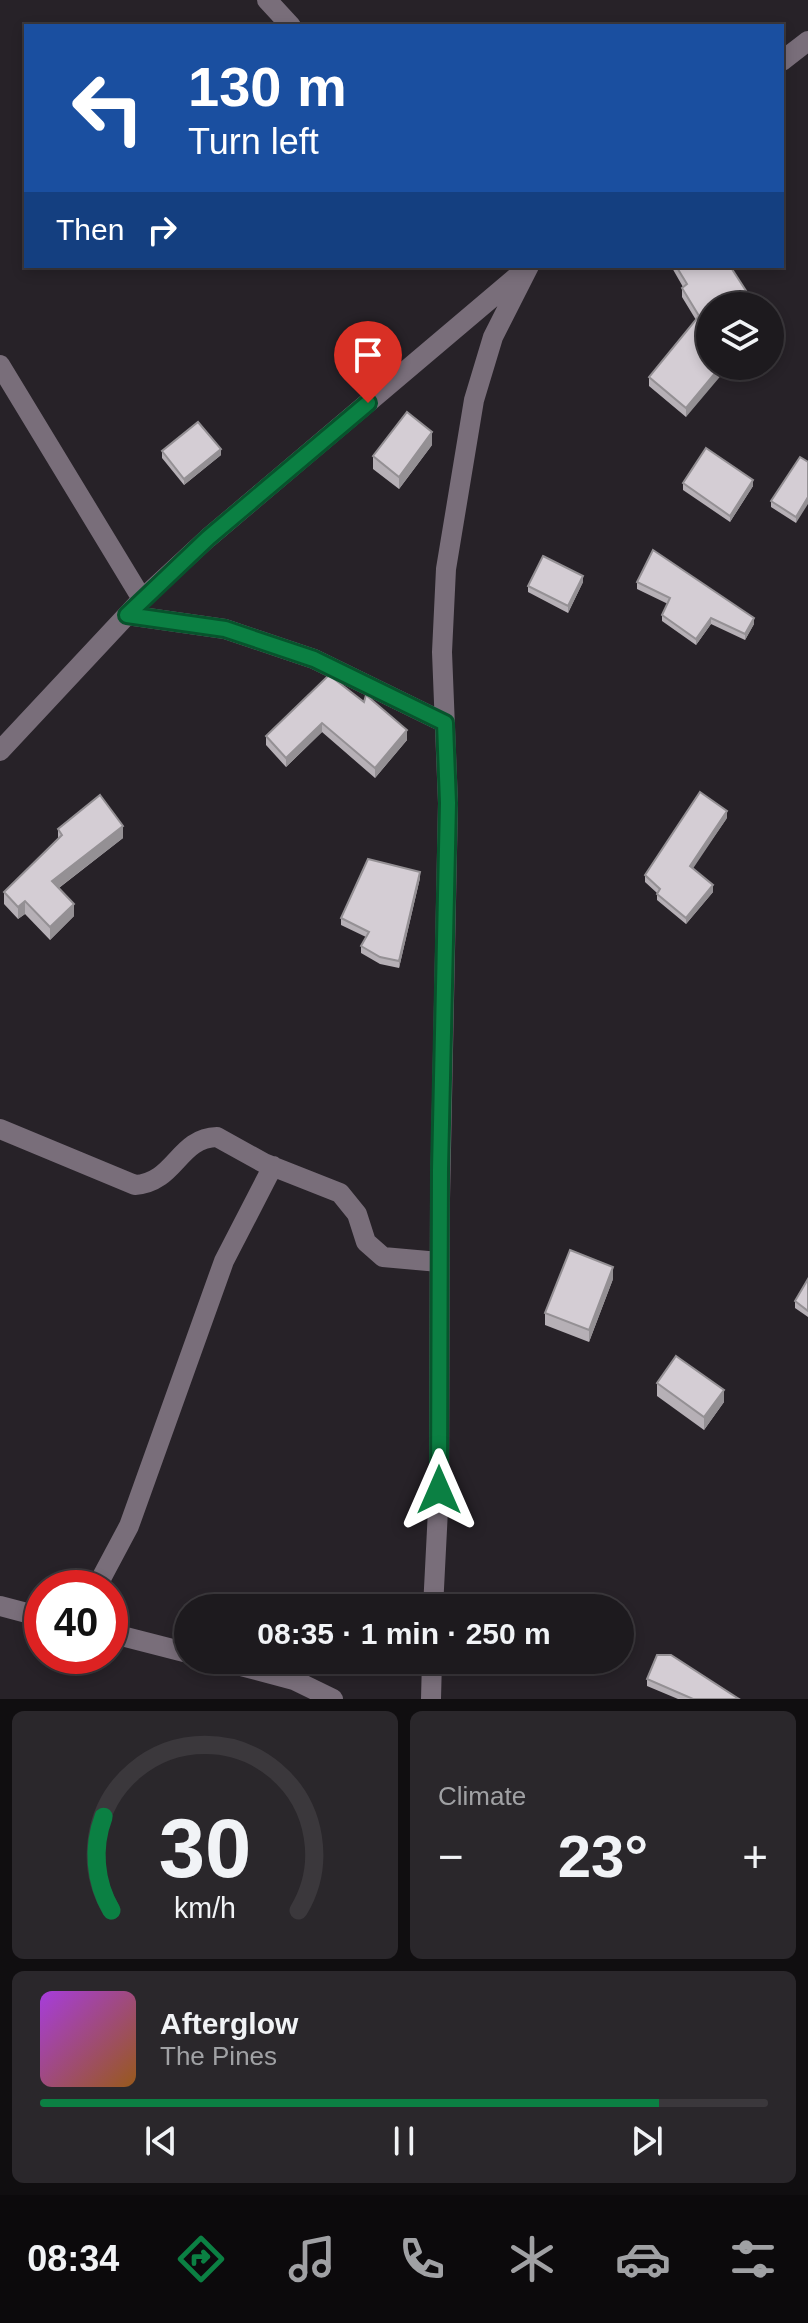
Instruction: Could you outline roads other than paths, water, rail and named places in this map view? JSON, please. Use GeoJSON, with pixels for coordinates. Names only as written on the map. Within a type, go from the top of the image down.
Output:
{"type":"FeatureCollection","features":[{"type":"Feature","properties":{"kind":"street"},"geometry":{"type":"LineString","coordinates":[[267,0],[289,24]]}},
{"type":"Feature","properties":{"kind":"street"},"geometry":{"type":"LineString","coordinates":[[784,59],[808,41]]}},
{"type":"Feature","properties":{"kind":"street"},"geometry":{"type":"LineString","coordinates":[[499,268],[505,288]]}},
{"type":"Feature","properties":{"kind":"street"},"geometry":{"type":"LineString","coordinates":[[0,751],[142,599],[208,538],[527,268]]}},
{"type":"Feature","properties":{"kind":"street"},"geometry":{"type":"LineString","coordinates":[[434,1594],[439,1490],[439,1262],[448,803],[442,652],[446,569],[474,400],[493,337],[528,268]]}},
{"type":"Feature","properties":{"kind":"street"},"geometry":{"type":"LineString","coordinates":[[0,365],[142,599]]}},
{"type":"Feature","properties":{"kind":"street"},"geometry":{"type":"LineString","coordinates":[[127,615],[225,629],[314,659],[445,723]]}},
{"type":"Feature","properties":{"kind":"street"},"geometry":{"type":"LineString","coordinates":[[0,1129],[135,1185],[156,1182],[184,1152],[206,1137],[217,1137],[273,1166],[340,1193],[357,1214],[366,1242],[383,1257],[439,1262]]}},
{"type":"Feature","properties":{"kind":"street"},"geometry":{"type":"LineString","coordinates":[[106,1570],[129,1526],[213,1287],[245,1215],[273,1166]]}},
{"type":"Feature","properties":{"kind":"street"},"geometry":{"type":"LineString","coordinates":[[0,1606],[24,1612]]}},
{"type":"Feature","properties":{"kind":"street"},"geometry":{"type":"LineString","coordinates":[[128,1638],[174,1649]]}},
{"type":"Feature","properties":{"kind":"street"},"geometry":{"type":"LineString","coordinates":[[271,1674],[294,1680],[333,1699]]}},
{"type":"Feature","properties":{"kind":"street"},"geometry":{"type":"LineString","coordinates":[[431,1699],[432,1674]]}}]}
